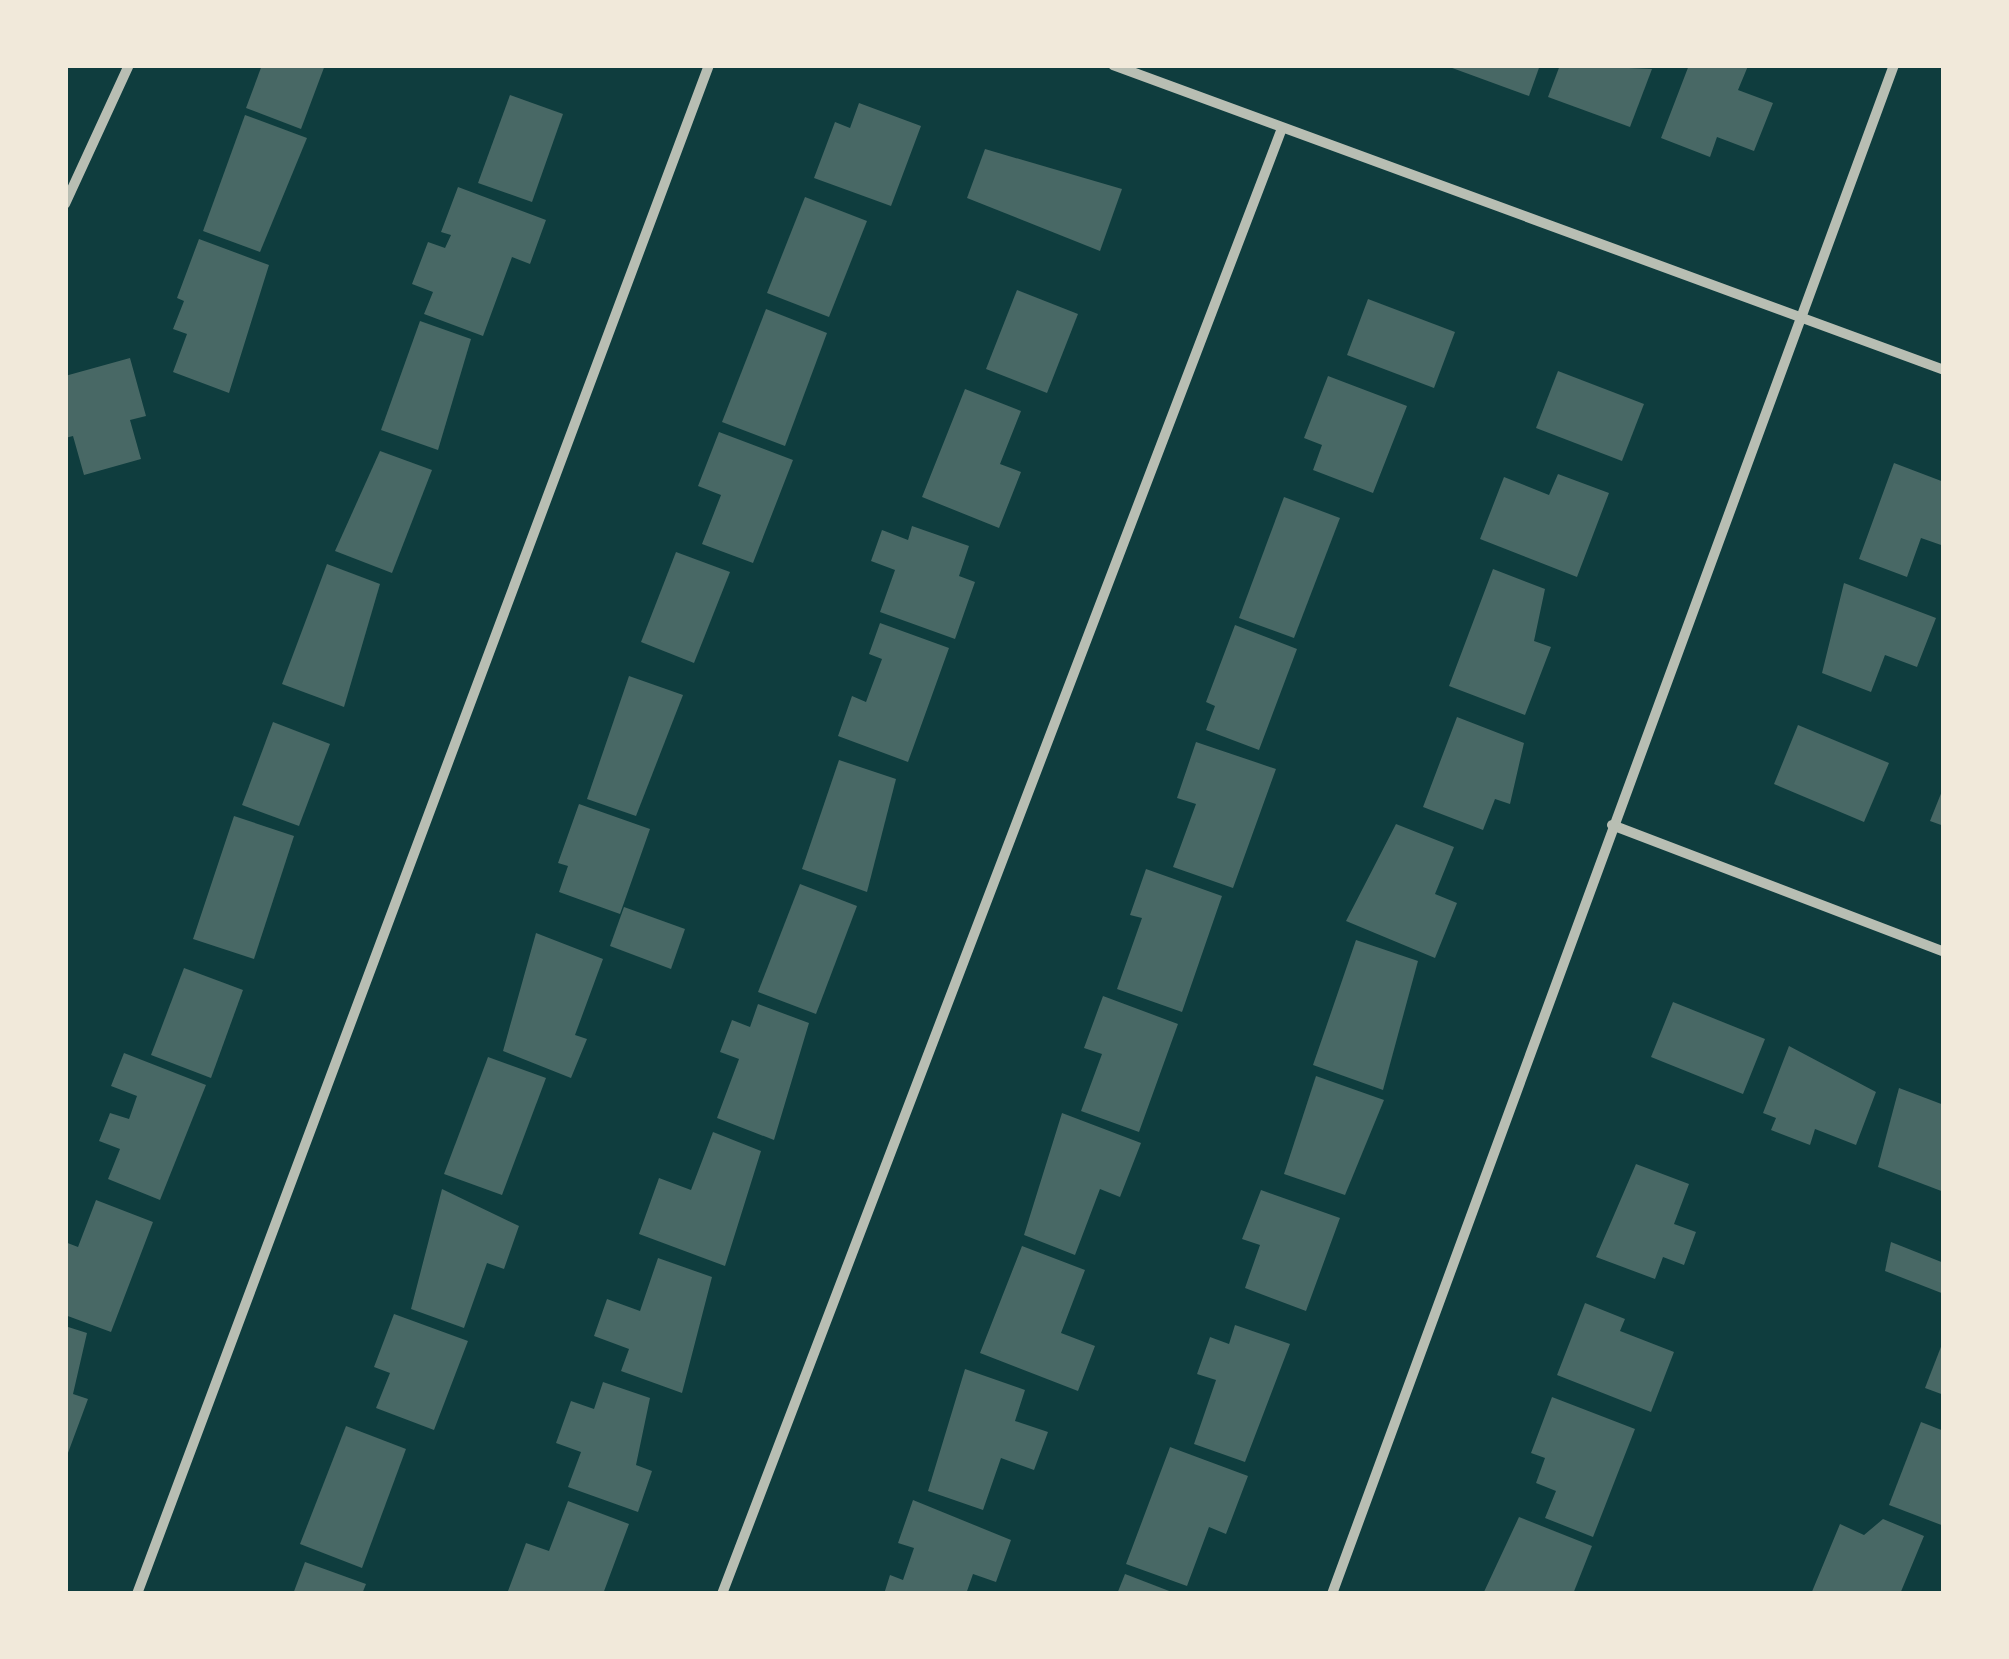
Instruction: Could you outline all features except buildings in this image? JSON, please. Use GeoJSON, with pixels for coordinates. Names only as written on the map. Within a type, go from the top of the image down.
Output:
{"type":"FeatureCollection","features":[{"type":"Feature","properties":{"kind":"street"},"geometry":{"type":"LineString","coordinates":[[65,204],[129,65]]}},
{"type":"Feature","properties":{"kind":"street"},"geometry":{"type":"LineString","coordinates":[[137,1594],[708,65]]}},
{"type":"Feature","properties":{"kind":"street"},"geometry":{"type":"LineString","coordinates":[[1112,65],[1944,370]]}},
{"type":"Feature","properties":{"kind":"street"},"geometry":{"type":"LineString","coordinates":[[1332,1594],[1894,65]]}},
{"type":"Feature","properties":{"kind":"street"},"geometry":{"type":"LineString","coordinates":[[722,1594],[1282,128]]}},
{"type":"Feature","properties":{"kind":"street"},"geometry":{"type":"LineString","coordinates":[[1612,825],[1944,952]]}}]}
